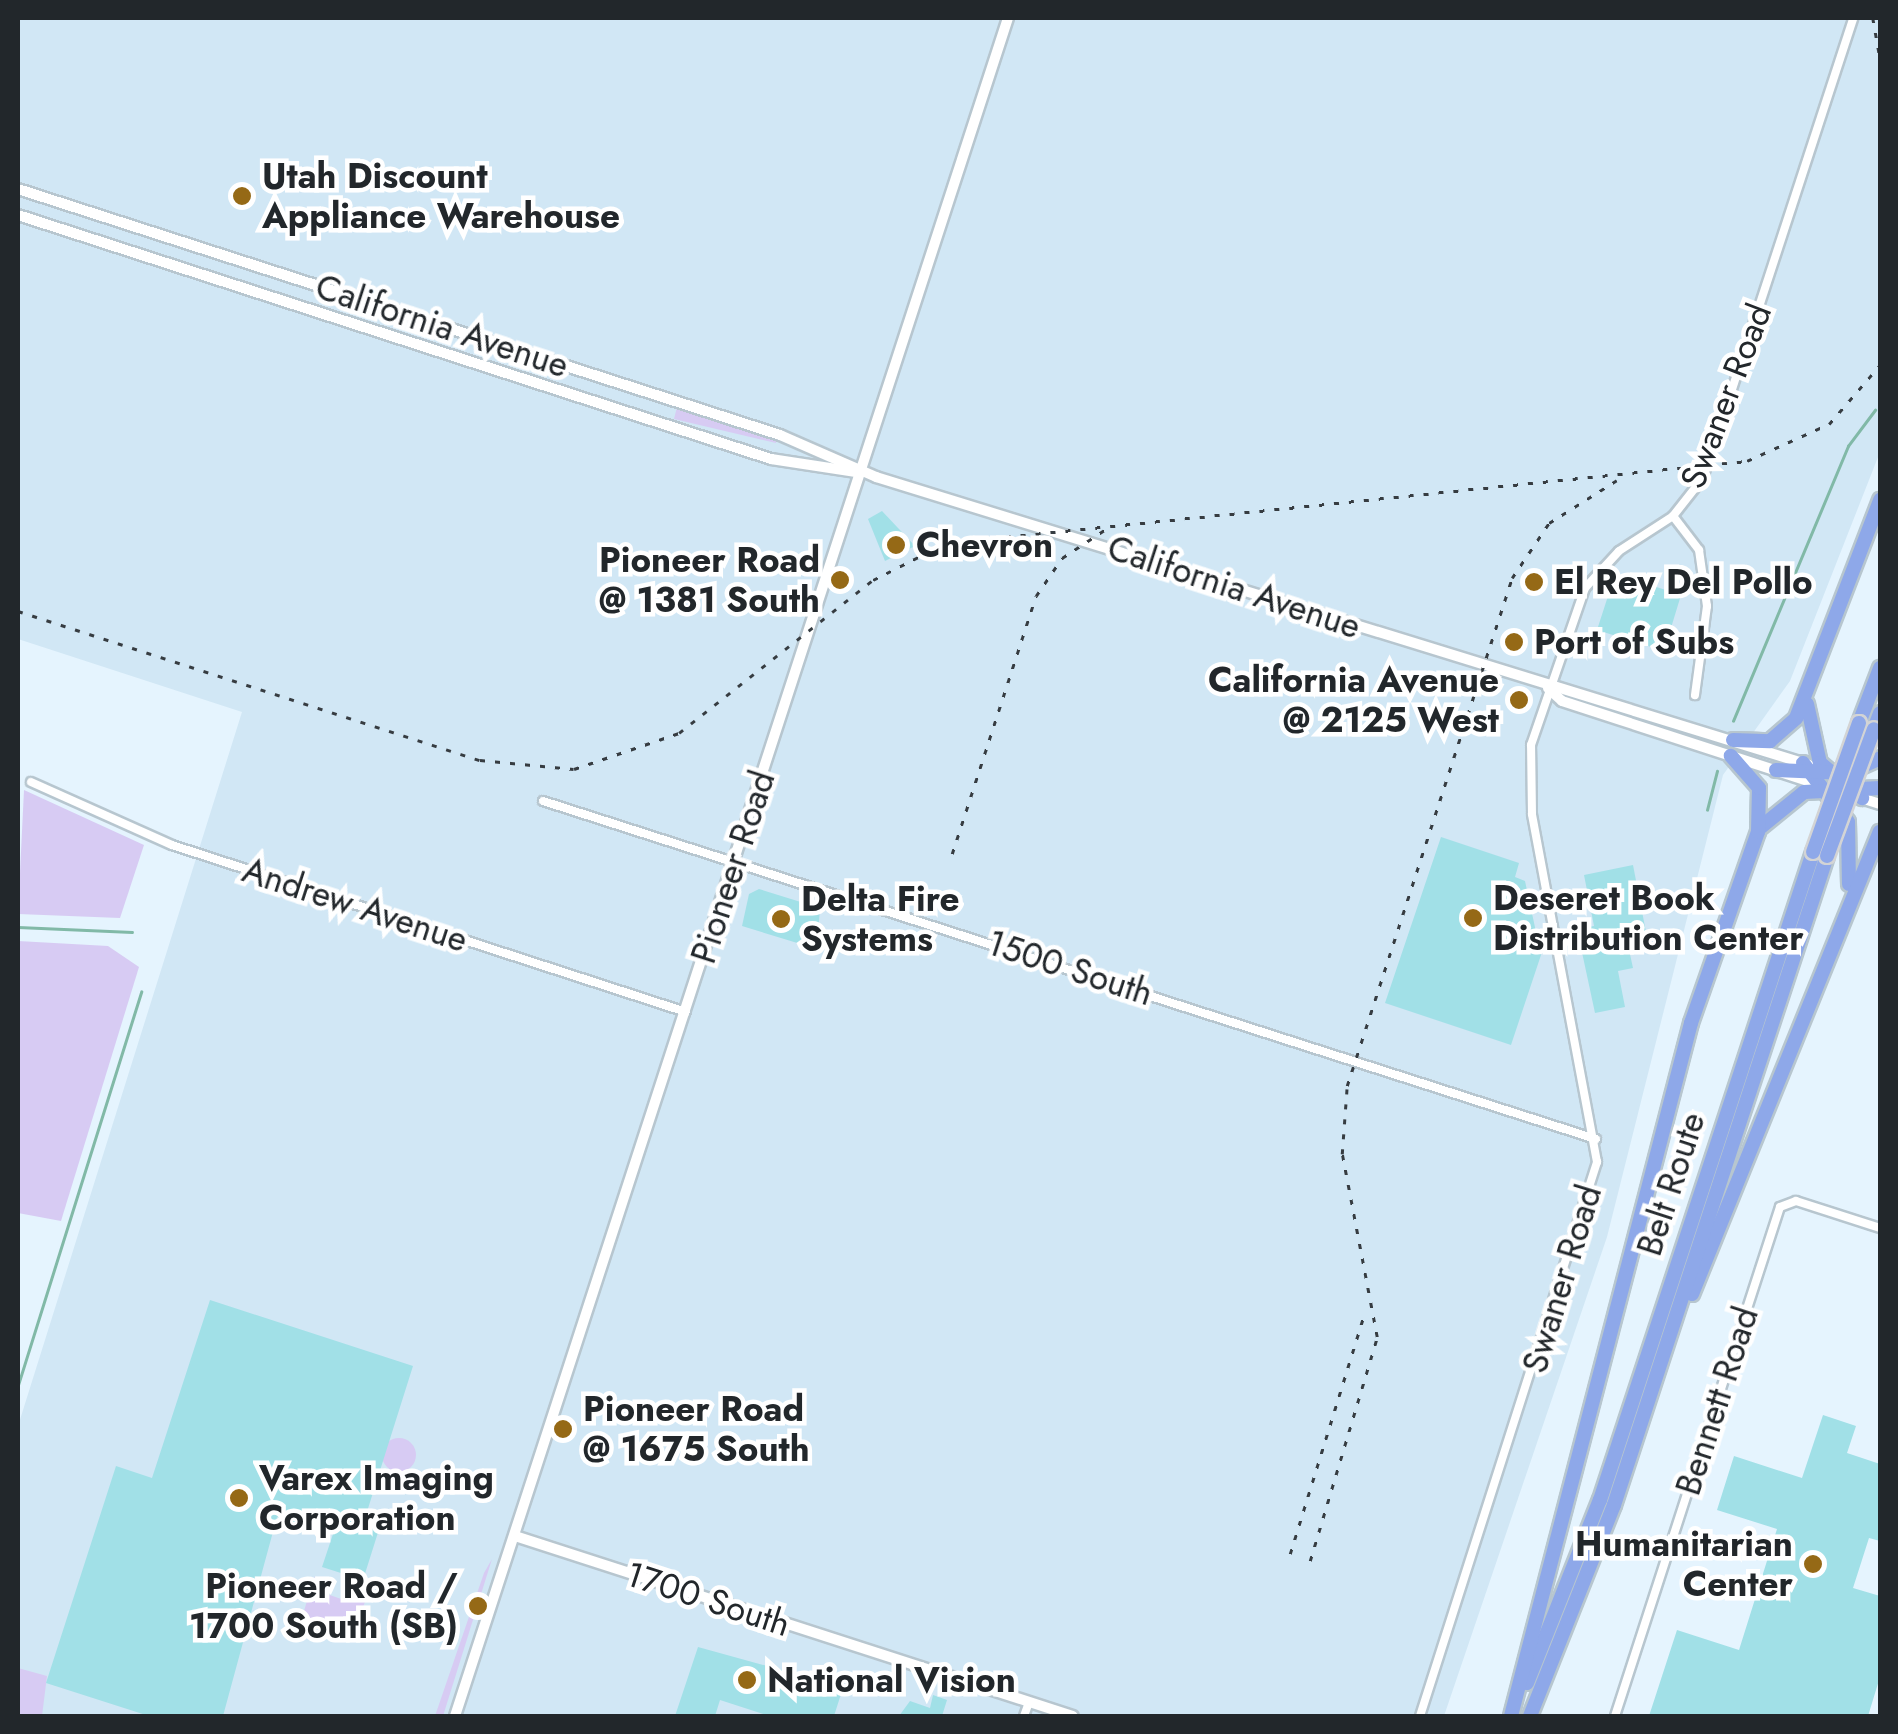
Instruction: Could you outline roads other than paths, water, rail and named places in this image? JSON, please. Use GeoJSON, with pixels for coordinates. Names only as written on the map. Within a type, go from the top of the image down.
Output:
{"type":"FeatureCollection","features":[{"type":"Feature","properties":{"kind":"highway"},"geometry":{"type":"LineString","coordinates":[[1512,1716],[1692,1023],[1758,832],[1759,788],[1732,748],[1778,739],[1807,698],[1880,500]]}},
{"type":"Feature","properties":{"kind":"highway","name":"Belt Route"},"geometry":{"type":"LineString","coordinates":[[1512,1716],[1600,1500],[1867,726],[1880,668]]}},
{"type":"Feature","properties":{"kind":"highway"},"geometry":{"type":"LineString","coordinates":[[1807,698],[1826,775],[1854,848],[1835,933]]}},
{"type":"Feature","properties":{"kind":"highway","name":"Belt Route"},"geometry":{"type":"LineString","coordinates":[[1867,726],[1880,713]]}},
{"type":"Feature","properties":{"kind":"highway"},"geometry":{"type":"LineString","coordinates":[[1758,832],[1793,796],[1826,775],[1880,758]]}},
{"type":"Feature","properties":{"kind":"highway"},"geometry":{"type":"LineString","coordinates":[[1776,770],[1826,775],[1880,788]]}},
{"type":"Feature","properties":{"kind":"highway"},"geometry":{"type":"LineString","coordinates":[[1826,775],[1862,798]]}},
{"type":"Feature","properties":{"kind":"highway"},"geometry":{"type":"LineString","coordinates":[[1663,1360],[1835,933],[1880,832]]}},
{"type":"Feature","properties":{"kind":"highway","name":"Belt Route"},"geometry":{"type":"LineString","coordinates":[[1530,1716],[1663,1360],[1820,854]]}},
{"type":"Feature","properties":{"kind":"main road","name":"Pioneer Road"},"geometry":{"type":"LineString","coordinates":[[455,1716],[1008,18]]}},
{"type":"Feature","properties":{"kind":"main road","name":"California Avenue"},"geometry":{"type":"LineString","coordinates":[[18,189],[656,394],[862,472],[1826,775]]}},
{"type":"Feature","properties":{"kind":"main road"},"geometry":{"type":"LineString","coordinates":[[68,232],[76,208]]}},
{"type":"Feature","properties":{"kind":"main road","name":"California Avenue"},"geometry":{"type":"LineString","coordinates":[[18,215],[790,464],[862,472]]}},
{"type":"Feature","properties":{"kind":"main road"},"geometry":{"type":"LineString","coordinates":[[223,281],[231,258]]}},
{"type":"Feature","properties":{"kind":"main road"},"geometry":{"type":"LineString","coordinates":[[359,325],[367,302]]}},
{"type":"Feature","properties":{"kind":"main road"},"geometry":{"type":"LineString","coordinates":[[506,372],[513,349]]}},
{"type":"Feature","properties":{"kind":"main road"},"geometry":{"type":"LineString","coordinates":[[554,388],[562,364]]}},
{"type":"Feature","properties":{"kind":"main road"},"geometry":{"type":"LineString","coordinates":[[648,418],[656,394]]}},
{"type":"Feature","properties":{"kind":"main road","name":"California Avenue"},"geometry":{"type":"LineString","coordinates":[[1732,748],[1776,770]]}},
{"type":"Feature","properties":{"kind":"main road"},"geometry":{"type":"LineString","coordinates":[[1862,798],[1880,804]]}},
{"type":"Feature","properties":{"kind":"main road","name":"1700 South"},"geometry":{"type":"LineString","coordinates":[[515,1536],[1073,1716]]}},
{"type":"Feature","properties":{"kind":"street","name":"Swaner Road"},"geometry":{"type":"LineString","coordinates":[[1420,1716],[1593,1188],[1596,1139],[1528,791],[1548,688],[1585,588],[1618,551],[1673,516],[1708,465],[1854,18]]}},
{"type":"Feature","properties":{"kind":"street"},"geometry":{"type":"LineString","coordinates":[[1673,516],[1695,540],[1704,587],[1707,644],[1695,694]]}},
{"type":"Feature","properties":{"kind":"street","name":"Andrew Avenue"},"geometry":{"type":"LineString","coordinates":[[31,782],[172,846],[686,1012]]}},
{"type":"Feature","properties":{"kind":"street","name":"1500 South"},"geometry":{"type":"LineString","coordinates":[[543,800],[1596,1139]]}},
{"type":"Feature","properties":{"kind":"street","name":"Bennett Road"},"geometry":{"type":"LineString","coordinates":[[1615,1716],[1785,1201],[1880,1228]]}},
{"type":"Feature","properties":{"kind":"street"},"geometry":{"type":"LineString","coordinates":[[1024,1716],[1028,1702]]}},
{"type":"Feature","properties":{"kind":"waterway"},"geometry":{"type":"LineString","coordinates":[[1733,721],[1848,446],[1875,410]]}},
{"type":"Feature","properties":{"kind":"waterway"},"geometry":{"type":"LineString","coordinates":[[1707,810],[1717,771]]}},
{"type":"Feature","properties":{"kind":"waterway"},"geometry":{"type":"LineString","coordinates":[[18,927],[132,932]]}},
{"type":"Feature","properties":{"kind":"waterway"},"geometry":{"type":"LineString","coordinates":[[18,1385],[141,992]]}},
{"type":"Feature","properties":{"kind":"railway"},"geometry":{"type":"LineString","coordinates":[[1873,18],[1880,57]]}},
{"type":"Feature","properties":{"kind":"railway"},"geometry":{"type":"LineString","coordinates":[[18,611],[480,760],[574,769],[679,733],[873,580],[946,543],[1747,461],[1829,424],[1880,365]]}},
{"type":"Feature","properties":{"kind":"railway"},"geometry":{"type":"LineString","coordinates":[[1310,1561],[1377,1337],[1342,1154],[1347,1086],[1512,578],[1549,523],[1617,480]]}},
{"type":"Feature","properties":{"kind":"railway"},"geometry":{"type":"LineString","coordinates":[[952,854],[1036,596],[1062,558],[1106,529]]}},
{"type":"Feature","properties":{"kind":"railway"},"geometry":{"type":"LineString","coordinates":[[1290,1554],[1365,1311]]}},
{"type":"Feature","properties":{"kind":"place","name":"Utah Discount Appliance Warehouse"},"geometry":{"type":"Point","coordinates":[242,196]}},
{"type":"Feature","properties":{"kind":"place","name":"Chevron"},"geometry":{"type":"Point","coordinates":[896,545]}},
{"type":"Feature","properties":{"kind":"place","name":"Pioneer Road @ 1381 South"},"geometry":{"type":"Point","coordinates":[840,580]}},
{"type":"Feature","properties":{"kind":"place","name":"El Rey Del Pollo"},"geometry":{"type":"Point","coordinates":[1534,582]}},
{"type":"Feature","properties":{"kind":"place","name":"Port of Subs"},"geometry":{"type":"Point","coordinates":[1514,642]}},
{"type":"Feature","properties":{"kind":"place","name":"California Avenue @ 2125 West"},"geometry":{"type":"Point","coordinates":[1519,700]}},
{"type":"Feature","properties":{"kind":"place","name":"Deseret Book Distribution Center"},"geometry":{"type":"Point","coordinates":[1473,918]}},
{"type":"Feature","properties":{"kind":"place","name":"Delta Fire Systems"},"geometry":{"type":"Point","coordinates":[781,919]}},
{"type":"Feature","properties":{"kind":"place","name":"Pioneer Road @ 1675 South"},"geometry":{"type":"Point","coordinates":[563,1429]}},
{"type":"Feature","properties":{"kind":"place","name":"Varex Imaging Corporation"},"geometry":{"type":"Point","coordinates":[239,1498]}},
{"type":"Feature","properties":{"kind":"place","name":"Humanitarian Center"},"geometry":{"type":"Point","coordinates":[1813,1564]}},
{"type":"Feature","properties":{"kind":"place","name":"Pioneer Road / 1700 South (SB)"},"geometry":{"type":"Point","coordinates":[478,1606]}},
{"type":"Feature","properties":{"kind":"place","name":"National Vision"},"geometry":{"type":"Point","coordinates":[747,1680]}}]}
